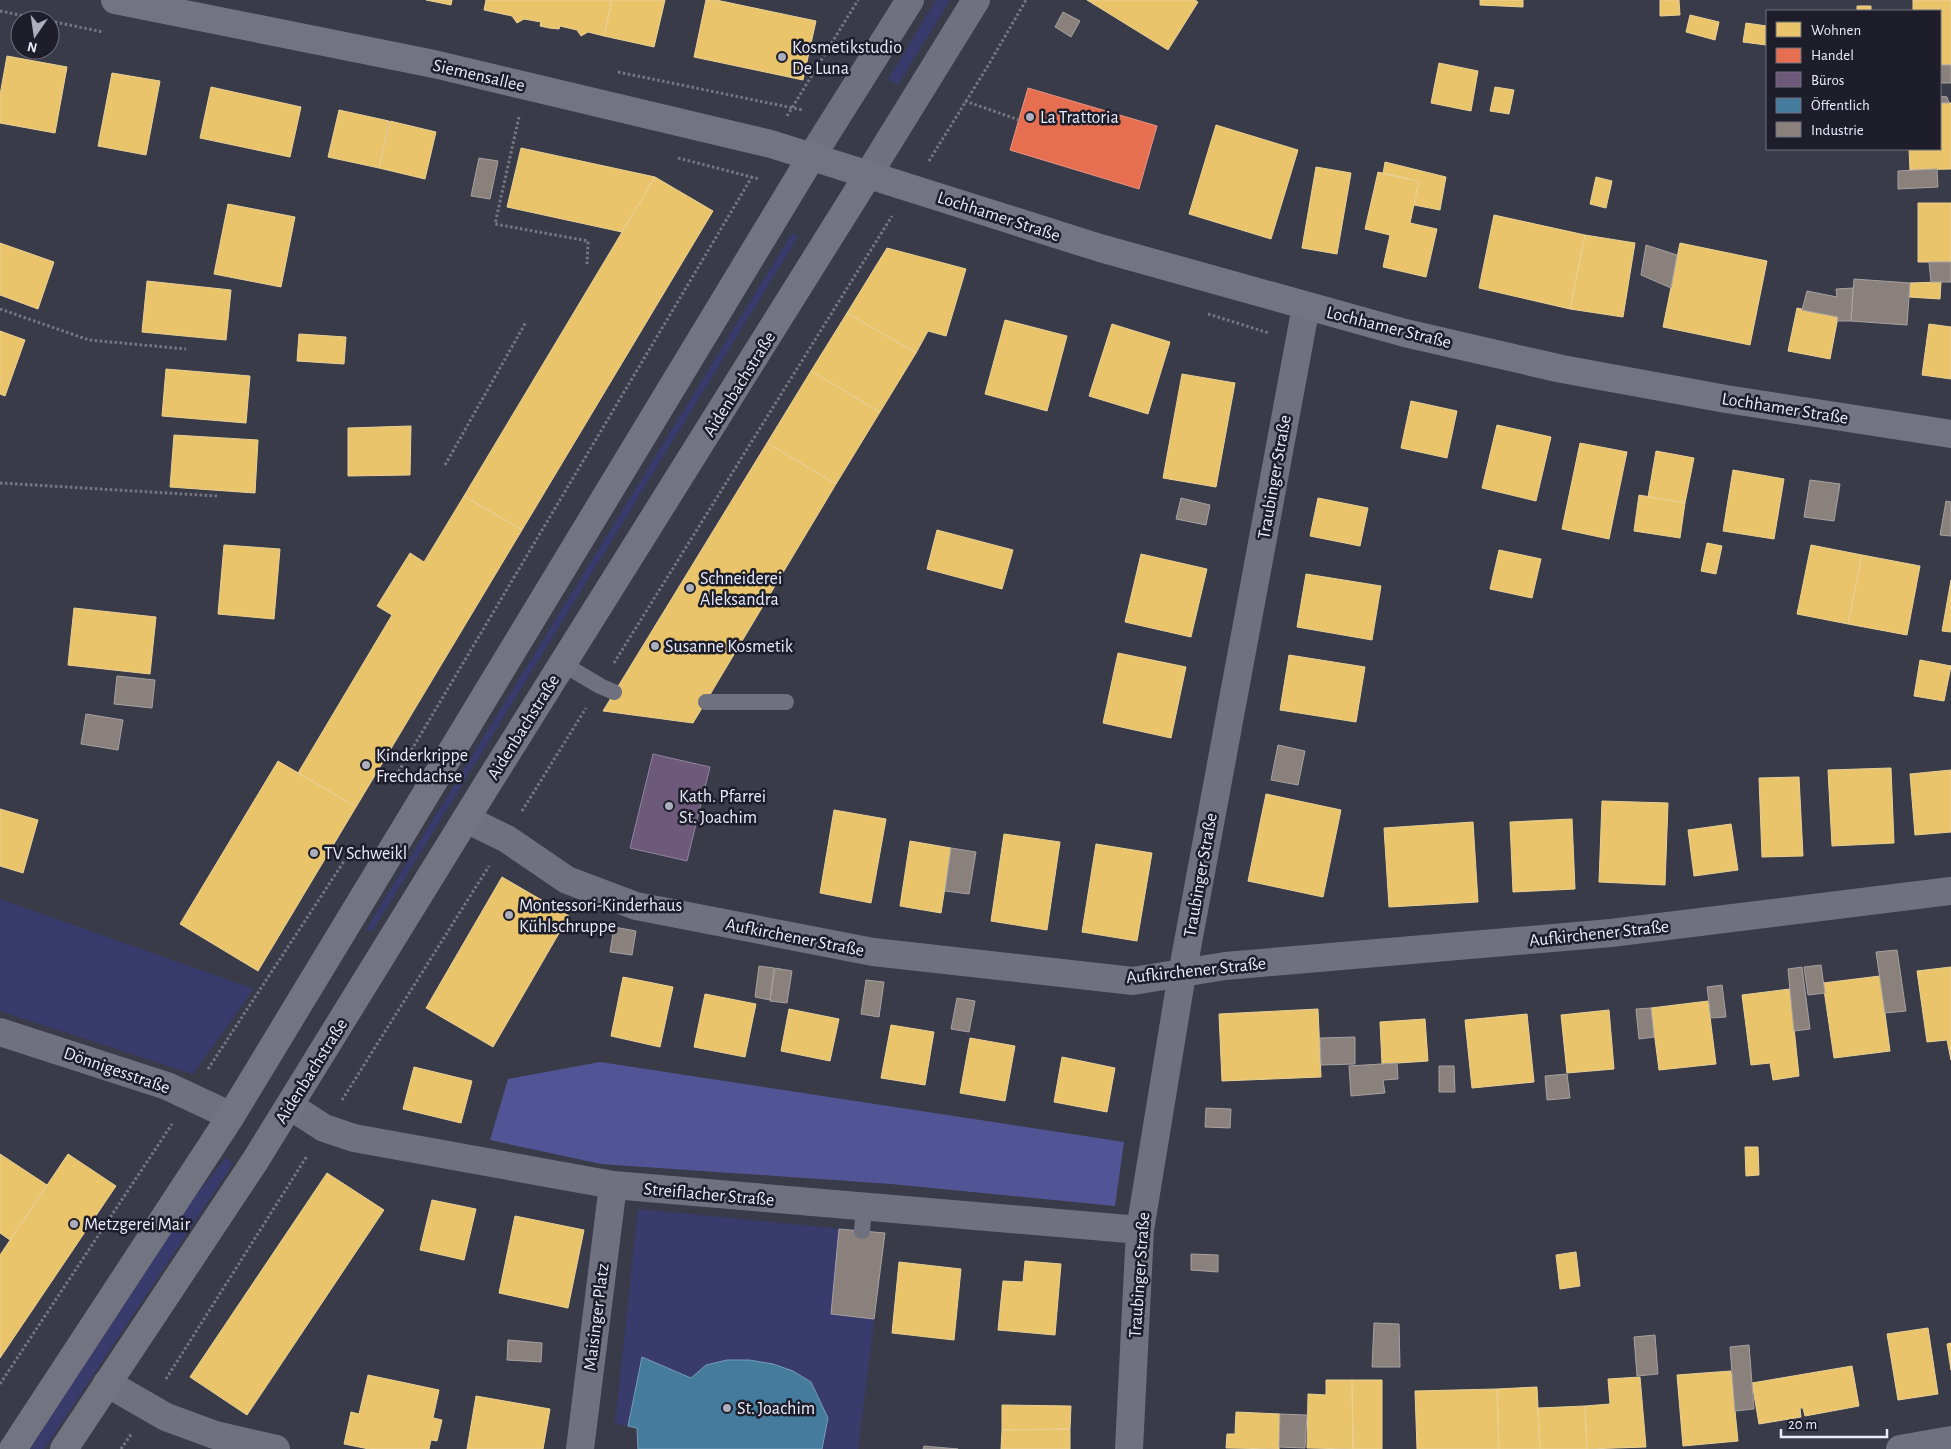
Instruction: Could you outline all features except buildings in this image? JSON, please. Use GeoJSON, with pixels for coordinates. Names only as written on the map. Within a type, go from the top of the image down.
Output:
{"type":"FeatureCollection","features":[{"type":"Feature","properties":{"kind":"main road","name":"Siemensallee"},"geometry":{"type":"LineString","coordinates":[[115,0],[434,64],[771,144],[839,166]]}},
{"type":"Feature","properties":{"kind":"main road"},"geometry":{"type":"LineString","coordinates":[[13,1449],[231,1116],[812,156]]}},
{"type":"Feature","properties":{"kind":"main road","name":"Lochhamer Straße"},"geometry":{"type":"LineString","coordinates":[[839,166],[1100,248],[1405,333],[1562,369],[1726,399],[1951,434]]}},
{"type":"Feature","properties":{"kind":"main road","name":"Aidenbachstraße"},"geometry":{"type":"LineString","coordinates":[[64,1449],[290,1106],[466,819],[868,175]]}},
{"type":"Feature","properties":{"kind":"street"},"geometry":{"type":"LineString","coordinates":[[812,156],[910,0]]}},
{"type":"Feature","properties":{"kind":"street","name":"Aidenbachstraße"},"geometry":{"type":"LineString","coordinates":[[868,175],[976,0]]}},
{"type":"Feature","properties":{"kind":"street","name":"Traubinger Straße"},"geometry":{"type":"LineString","coordinates":[[1128,1449],[1140,1230],[1183,972],[1306,306]]}},
{"type":"Feature","properties":{"kind":"street","name":"Aufkirchener Straße"},"geometry":{"type":"LineString","coordinates":[[466,819],[507,838],[567,880],[636,906],[873,952],[1133,980],[1225,966],[1611,933],[1951,891]]}},
{"type":"Feature","properties":{"kind":"street","name":"Dönnigesstraße"},"geometry":{"type":"LineString","coordinates":[[0,1032],[167,1086],[231,1116]]}},
{"type":"Feature","properties":{"kind":"street","name":"Streiflacher Straße"},"geometry":{"type":"LineString","coordinates":[[290,1106],[324,1128],[354,1138],[613,1185],[863,1219],[1140,1230]]}},
{"type":"Feature","properties":{"kind":"street","name":"Maisinger Platz"},"geometry":{"type":"LineString","coordinates":[[580,1449],[613,1185]]}},
{"type":"Feature","properties":{"kind":"street"},"geometry":{"type":"LineString","coordinates":[[107,1383],[166,1417],[215,1436],[276,1449]]}},
{"type":"Feature","properties":{"kind":"street"},"geometry":{"type":"LineString","coordinates":[[1900,1449],[1951,1440]]}},
{"type":"Feature","properties":{"kind":"lane"},"geometry":{"type":"LineString","coordinates":[[563,664],[607,689]]}},
{"type":"Feature","properties":{"kind":"lane"},"geometry":{"type":"LineString","coordinates":[[706,702],[786,702]]}},
{"type":"Feature","properties":{"kind":"path"},"geometry":{"type":"LineString","coordinates":[[395,777],[858,0]]}},
{"type":"Feature","properties":{"kind":"path"},"geometry":{"type":"LineString","coordinates":[[121,1449],[507,838],[525,806],[607,689],[910,188],[990,65],[1026,0]]}},
{"type":"Feature","properties":{"kind":"path"},"geometry":{"type":"LineString","coordinates":[[60,23],[109,33]]}},
{"type":"Feature","properties":{"kind":"path"},"geometry":{"type":"LineString","coordinates":[[965,101],[1019,120]]}},
{"type":"Feature","properties":{"kind":"path"},"geometry":{"type":"LineString","coordinates":[[510,115],[528,119]]}},
{"type":"Feature","properties":{"kind":"path"},"geometry":{"type":"LineString","coordinates":[[519,117],[496,224],[588,241],[587,264]]}},
{"type":"Feature","properties":{"kind":"path"},"geometry":{"type":"LineString","coordinates":[[677,158],[752,177]]}},
{"type":"Feature","properties":{"kind":"path"},"geometry":{"type":"LineString","coordinates":[[929,161],[938,164]]}},
{"type":"Feature","properties":{"kind":"path"},"geometry":{"type":"LineString","coordinates":[[720,232],[726,236]]}},
{"type":"Feature","properties":{"kind":"path"},"geometry":{"type":"LineString","coordinates":[[683,294],[689,297]]}},
{"type":"Feature","properties":{"kind":"path"},"geometry":{"type":"LineString","coordinates":[[0,309],[89,340],[186,350]]}},
{"type":"Feature","properties":{"kind":"path"},"geometry":{"type":"LineString","coordinates":[[445,464],[526,322]]}},
{"type":"Feature","properties":{"kind":"path"},"geometry":{"type":"LineString","coordinates":[[0,483],[217,496]]}},
{"type":"Feature","properties":{"kind":"path"},"geometry":{"type":"LineString","coordinates":[[0,1384],[355,844]]}},
{"type":"Feature","properties":{"kind":"shaded area"},"geometry":{"type":"Polygon","coordinates":[[[936,0],[950,0],[898,85],[888,79],[936,0]]]}},
{"type":"Feature","properties":{"kind":"shaded area"},"geometry":{"type":"Polygon","coordinates":[[[792,233],[798,237],[372,932],[366,929],[792,233]]]}},
{"type":"Feature","properties":{"kind":"shaded area"},"geometry":{"type":"Polygon","coordinates":[[[0,899],[254,989],[193,1074],[0,1011],[0,899]]]}},
{"type":"Feature","properties":{"kind":"shaded area"},"geometry":{"type":"Polygon","coordinates":[[[600,1062],[1124,1142],[1115,1206],[891,1184],[601,1164],[490,1140],[508,1079],[600,1062]]]}},
{"type":"Feature","properties":{"kind":"shaded area"},"geometry":{"type":"Polygon","coordinates":[[[226,1157],[233,1164],[44,1449],[30,1449],[192,1201],[226,1157]]]}},
{"type":"Feature","properties":{"kind":"shaded area"},"geometry":{"type":"Polygon","coordinates":[[[638,1209],[885,1233],[858,1449],[822,1449],[828,1418],[811,1382],[691,1378],[642,1357],[628,1426],[615,1424],[638,1209]]]}},
{"type":"Feature","properties":{"kind":"place","name":"Kosmetikstudio De Luna"},"geometry":{"type":"Point","coordinates":[782,57]}},
{"type":"Feature","properties":{"kind":"place","name":"La Trattoria"},"geometry":{"type":"Point","coordinates":[1030,117]}},
{"type":"Feature","properties":{"kind":"place","name":"Schneiderei Aleksandra"},"geometry":{"type":"Point","coordinates":[690,588]}},
{"type":"Feature","properties":{"kind":"place","name":"Susanne Kosmetik"},"geometry":{"type":"Point","coordinates":[655,646]}},
{"type":"Feature","properties":{"kind":"place","name":"Kinderkrippe Frechdachse"},"geometry":{"type":"Point","coordinates":[366,765]}},
{"type":"Feature","properties":{"kind":"place","name":"Kath. Pfarrei St. Joachim"},"geometry":{"type":"Point","coordinates":[669,806]}},
{"type":"Feature","properties":{"kind":"place","name":"TV Schweikl"},"geometry":{"type":"Point","coordinates":[314,853]}},
{"type":"Feature","properties":{"kind":"place","name":"Montessori-Kinderhaus Kühlschruppe"},"geometry":{"type":"Point","coordinates":[509,915]}},
{"type":"Feature","properties":{"kind":"place","name":"Metzgerei Mair"},"geometry":{"type":"Point","coordinates":[74,1224]}},
{"type":"Feature","properties":{"kind":"place","name":"St. Joachim"},"geometry":{"type":"Point","coordinates":[727,1408]}}]}
